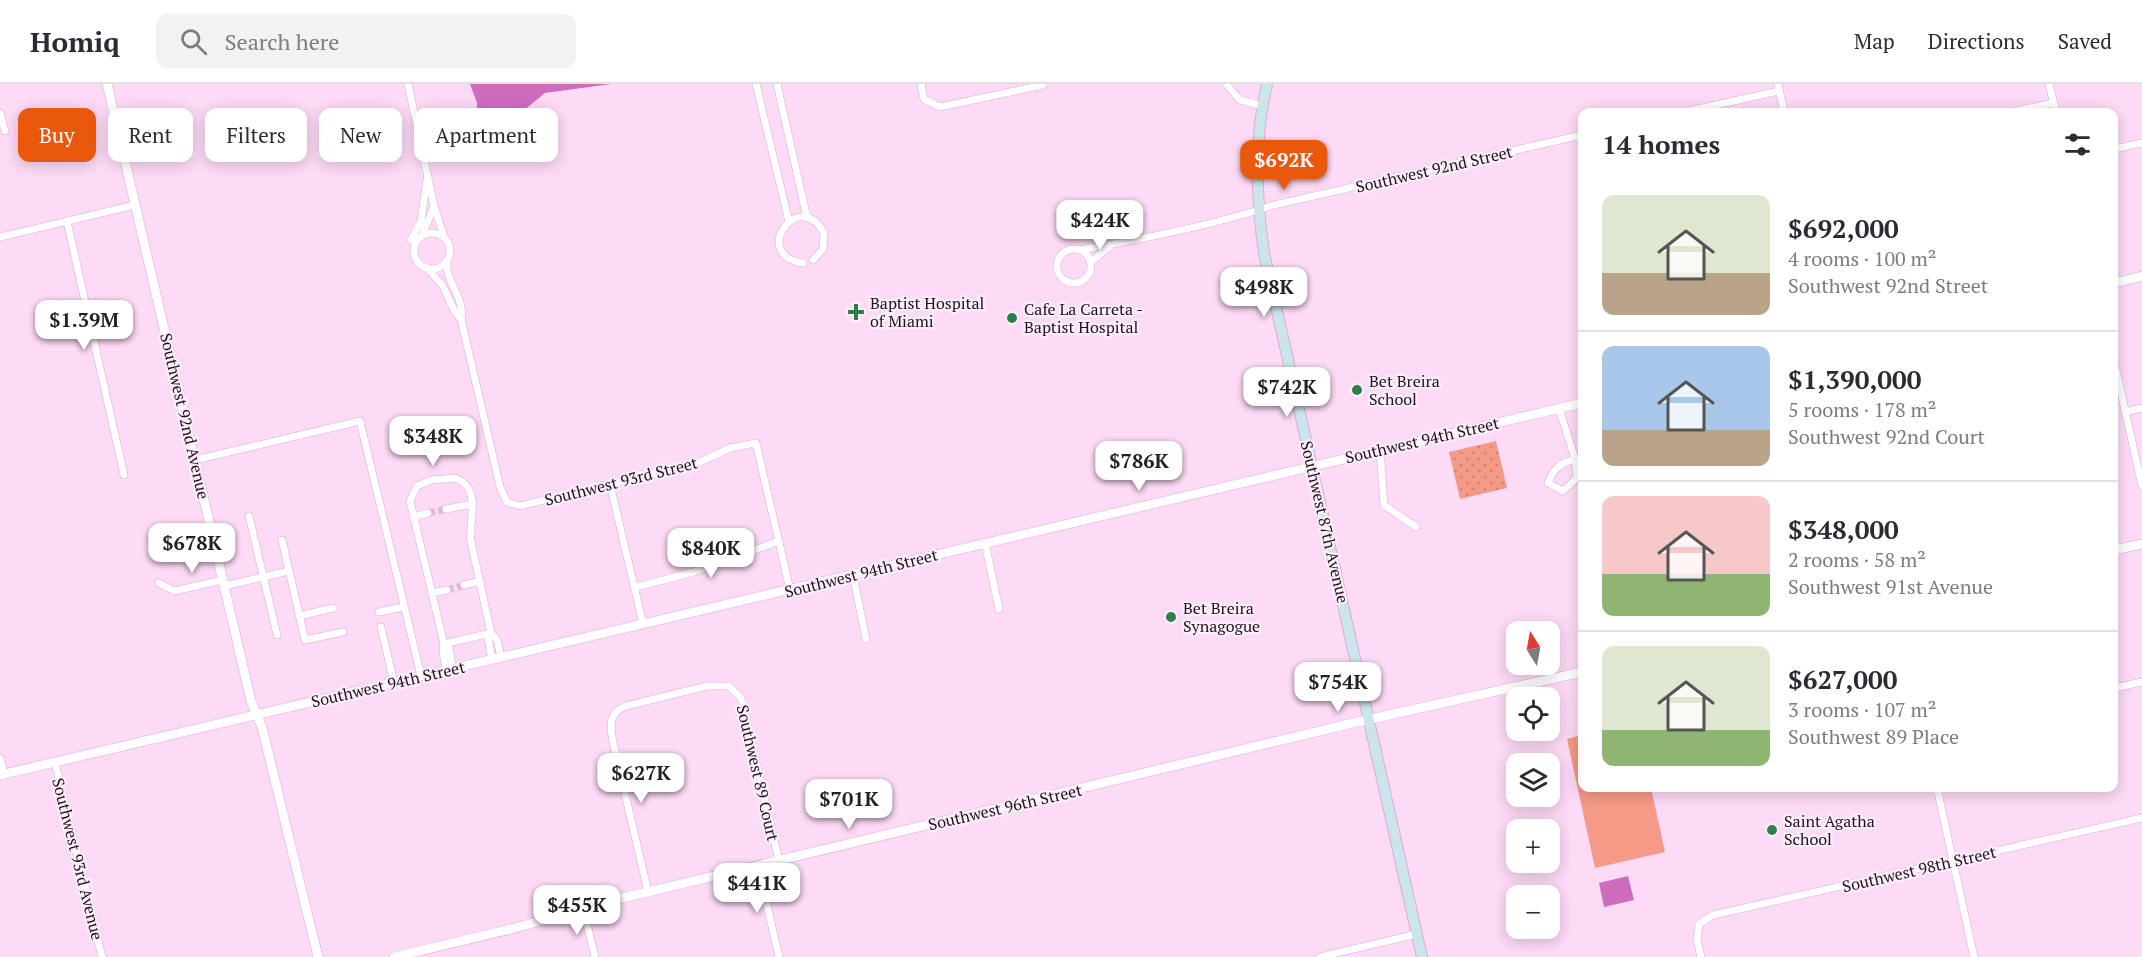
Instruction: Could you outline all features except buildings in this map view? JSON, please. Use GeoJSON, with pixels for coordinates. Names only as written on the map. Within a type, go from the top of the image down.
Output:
{"type":"FeatureCollection","features":[{"type":"Feature","properties":{"kind":"main road","name":"Southwest 87th Avenue"},"geometry":{"type":"LineString","coordinates":[[1267,84],[1258,156],[1259,210],[1270,284],[1422,957]]}},
{"type":"Feature","properties":{"kind":"street","name":"Southwest 92nd Avenue"},"geometry":{"type":"LineString","coordinates":[[107,84],[251,701],[257,714],[318,957]]}},
{"type":"Feature","properties":{"kind":"street"},"geometry":{"type":"LineString","coordinates":[[408,84],[434,206],[450,249],[447,275],[461,304],[461,319]]}},
{"type":"Feature","properties":{"kind":"street"},"geometry":{"type":"LineString","coordinates":[[756,84],[789,222]]}},
{"type":"Feature","properties":{"kind":"street"},"geometry":{"type":"LineString","coordinates":[[777,84],[807,218]]}},
{"type":"Feature","properties":{"kind":"street"},"geometry":{"type":"LineString","coordinates":[[921,84],[924,99],[940,107],[1042,85]]}},
{"type":"Feature","properties":{"kind":"street"},"geometry":{"type":"LineString","coordinates":[[1226,84],[1240,100],[1263,106]]}},
{"type":"Feature","properties":{"kind":"street"},"geometry":{"type":"LineString","coordinates":[[2049,84],[2055,108]]}},
{"type":"Feature","properties":{"kind":"street"},"geometry":{"type":"LineString","coordinates":[[1700,108],[1779,88],[1783,108]]}},
{"type":"Feature","properties":{"kind":"street"},"geometry":{"type":"LineString","coordinates":[[2029,108],[2053,103]]}},
{"type":"Feature","properties":{"kind":"street"},"geometry":{"type":"LineString","coordinates":[[0,113],[4,131]]}},
{"type":"Feature","properties":{"kind":"street","name":"Southwest 92nd Street"},"geometry":{"type":"LineString","coordinates":[[1079,250],[1110,246],[1578,136]]}},
{"type":"Feature","properties":{"kind":"street"},"geometry":{"type":"LineString","coordinates":[[2118,148],[2142,143]]}},
{"type":"Feature","properties":{"kind":"street"},"geometry":{"type":"LineString","coordinates":[[411,240],[421,221],[427,178]]}},
{"type":"Feature","properties":{"kind":"street"},"geometry":{"type":"LineString","coordinates":[[0,237],[135,205]]}},
{"type":"Feature","properties":{"kind":"street"},"geometry":{"type":"LineString","coordinates":[[434,206],[422,236],[415,244],[414,253],[418,262],[426,267],[443,286],[455,312],[461,319]]}},
{"type":"Feature","properties":{"kind":"street"},"geometry":{"type":"LineString","coordinates":[[803,263],[789,259],[780,248],[780,233],[789,222],[807,218],[820,226],[824,233],[823,249],[813,260]]}},
{"type":"Feature","properties":{"kind":"street"},"geometry":{"type":"LineString","coordinates":[[67,221],[124,475]]}},
{"type":"Feature","properties":{"kind":"street"},"geometry":{"type":"LineString","coordinates":[[422,236],[436,233],[444,237]]}},
{"type":"Feature","properties":{"kind":"street","name":"Southwest 92nd Street"},"geometry":{"type":"LineString","coordinates":[[1091,262],[1110,246]]}},
{"type":"Feature","properties":{"kind":"street"},"geometry":{"type":"LineString","coordinates":[[1079,250],[1084,252],[1091,262],[1090,273],[1083,281],[1073,283],[1063,279],[1058,270],[1059,258],[1068,251],[1079,250]]}},
{"type":"Feature","properties":{"kind":"street"},"geometry":{"type":"LineString","coordinates":[[426,267],[438,268],[447,261]]}},
{"type":"Feature","properties":{"kind":"street"},"geometry":{"type":"LineString","coordinates":[[2118,282],[2142,276]]}},
{"type":"Feature","properties":{"kind":"street","name":"Southwest 93rd Street"},"geometry":{"type":"LineString","coordinates":[[461,319],[502,492],[511,505],[520,506],[700,462],[730,448],[756,443],[779,541]]}},
{"type":"Feature","properties":{"kind":"street"},"geometry":{"type":"LineString","coordinates":[[2118,380],[2142,486]]}},
{"type":"Feature","properties":{"kind":"street","name":"Southwest 94th Street"},"geometry":{"type":"LineString","coordinates":[[2,774],[1578,404]]}},
{"type":"Feature","properties":{"kind":"street"},"geometry":{"type":"LineString","coordinates":[[1559,408],[1575,459],[1577,478],[1575,483],[1563,491],[1551,487],[1548,483],[1556,468],[1562,462],[1575,459]]}},
{"type":"Feature","properties":{"kind":"street"},"geometry":{"type":"LineString","coordinates":[[2125,412],[2142,408]]}},
{"type":"Feature","properties":{"kind":"street"},"geometry":{"type":"LineString","coordinates":[[195,460],[360,422],[421,676]]}},
{"type":"Feature","properties":{"kind":"street"},"geometry":{"type":"LineString","coordinates":[[1380,449],[1384,505],[1416,527]]}},
{"type":"Feature","properties":{"kind":"street"},"geometry":{"type":"LineString","coordinates":[[450,669],[449,648],[444,644],[410,501],[412,493],[420,484],[432,480],[460,479],[469,489],[473,504],[469,529],[491,633],[497,640],[497,658]]}},
{"type":"Feature","properties":{"kind":"street"},"geometry":{"type":"LineString","coordinates":[[610,484],[643,624]]}},
{"type":"Feature","properties":{"kind":"street"},"geometry":{"type":"LineString","coordinates":[[446,509],[473,504]]}},
{"type":"Feature","properties":{"kind":"street"},"geometry":{"type":"LineString","coordinates":[[413,516],[428,513]]}},
{"type":"Feature","properties":{"kind":"street"},"geometry":{"type":"LineString","coordinates":[[249,516],[278,635]]}},
{"type":"Feature","properties":{"kind":"street"},"geometry":{"type":"LineString","coordinates":[[282,540],[305,640],[343,632]]}},
{"type":"Feature","properties":{"kind":"street"},"geometry":{"type":"LineString","coordinates":[[636,587],[694,573],[779,541],[790,590]]}},
{"type":"Feature","properties":{"kind":"street"},"geometry":{"type":"LineString","coordinates":[[985,543],[999,609]]}},
{"type":"Feature","properties":{"kind":"street"},"geometry":{"type":"LineString","coordinates":[[2118,549],[2142,544]]}},
{"type":"Feature","properties":{"kind":"street"},"geometry":{"type":"LineString","coordinates":[[159,583],[174,591],[289,571]]}},
{"type":"Feature","properties":{"kind":"street"},"geometry":{"type":"LineString","coordinates":[[853,575],[866,639]]}},
{"type":"Feature","properties":{"kind":"street"},"geometry":{"type":"LineString","coordinates":[[464,585],[480,581]]}},
{"type":"Feature","properties":{"kind":"street"},"geometry":{"type":"LineString","coordinates":[[432,593],[447,590]]}},
{"type":"Feature","properties":{"kind":"street"},"geometry":{"type":"LineString","coordinates":[[379,612],[404,607]]}},
{"type":"Feature","properties":{"kind":"street"},"geometry":{"type":"LineString","coordinates":[[299,616],[333,608]]}},
{"type":"Feature","properties":{"kind":"street"},"geometry":{"type":"LineString","coordinates":[[381,627],[394,683]]}},
{"type":"Feature","properties":{"kind":"street"},"geometry":{"type":"LineString","coordinates":[[444,644],[491,633]]}},
{"type":"Feature","properties":{"kind":"street","name":"Southwest 96th Street"},"geometry":{"type":"LineString","coordinates":[[394,957],[511,929],[648,892],[1369,720],[1578,673]]}},
{"type":"Feature","properties":{"kind":"street"},"geometry":{"type":"LineString","coordinates":[[2118,687],[2142,682]]}},
{"type":"Feature","properties":{"kind":"street","name":"Southwest 89 Court"},"geometry":{"type":"LineString","coordinates":[[648,892],[611,719],[615,711],[633,704],[707,686],[721,685],[733,688],[741,698],[779,861]]}},
{"type":"Feature","properties":{"kind":"street"},"geometry":{"type":"LineString","coordinates":[[0,758],[2,774]]}},
{"type":"Feature","properties":{"kind":"street","name":"Southwest 93rd Avenue"},"geometry":{"type":"LineString","coordinates":[[55,762],[102,957]]}},
{"type":"Feature","properties":{"kind":"street"},"geometry":{"type":"LineString","coordinates":[[1938,792],[1974,957]]}},
{"type":"Feature","properties":{"kind":"street","name":"Southwest 98th Street"},"geometry":{"type":"LineString","coordinates":[[1701,957],[1697,934],[1699,924],[1713,915],[2142,818]]}},
{"type":"Feature","properties":{"kind":"street"},"geometry":{"type":"LineString","coordinates":[[758,866],[780,957]]}},
{"type":"Feature","properties":{"kind":"street"},"geometry":{"type":"LineString","coordinates":[[583,908],[595,957]]}},
{"type":"Feature","properties":{"kind":"street"},"geometry":{"type":"LineString","coordinates":[[1320,957],[1417,934]]}},
{"type":"Feature","properties":{"kind":"shaded area"},"geometry":{"type":"Polygon","coordinates":[[[470,84],[611,84],[545,93],[527,108],[477,108],[470,84]]]}},
{"type":"Feature","properties":{"kind":"shaded area"},"geometry":{"type":"Polygon","coordinates":[[[1496,441],[1507,488],[1460,499],[1449,452],[1496,441]]]}},
{"type":"Feature","properties":{"kind":"shaded area"},"geometry":{"type":"Polygon","coordinates":[[[1578,736],[1578,790],[1567,739],[1578,736]]]}},
{"type":"Feature","properties":{"kind":"shaded area"},"geometry":{"type":"Polygon","coordinates":[[[1579,792],[1652,792],[1665,852],[1595,868],[1579,792]]]}},
{"type":"Feature","properties":{"kind":"shaded area"},"geometry":{"type":"Polygon","coordinates":[[[1628,876],[1634,900],[1604,907],[1599,883],[1628,876]]]}},
{"type":"Feature","properties":{"kind":"tunnel"},"geometry":{"type":"LineString","coordinates":[[428,513],[446,509]]}},
{"type":"Feature","properties":{"kind":"tunnel"},"geometry":{"type":"LineString","coordinates":[[447,590],[464,585]]}},
{"type":"Feature","properties":{"kind":"place","name":"Baptist Hospital of Miami"},"geometry":{"type":"Point","coordinates":[856,312]}},
{"type":"Feature","properties":{"kind":"place","name":"Cafe La Carreta - Baptist Hospital"},"geometry":{"type":"Point","coordinates":[1012,318]}},
{"type":"Feature","properties":{"kind":"place","name":"Bet Breira School"},"geometry":{"type":"Point","coordinates":[1357,390]}},
{"type":"Feature","properties":{"kind":"place","name":"Bet Breira Synagogue"},"geometry":{"type":"Point","coordinates":[1171,617]}},
{"type":"Feature","properties":{"kind":"place","name":"Saint Agatha School"},"geometry":{"type":"Point","coordinates":[1772,830]}}]}
